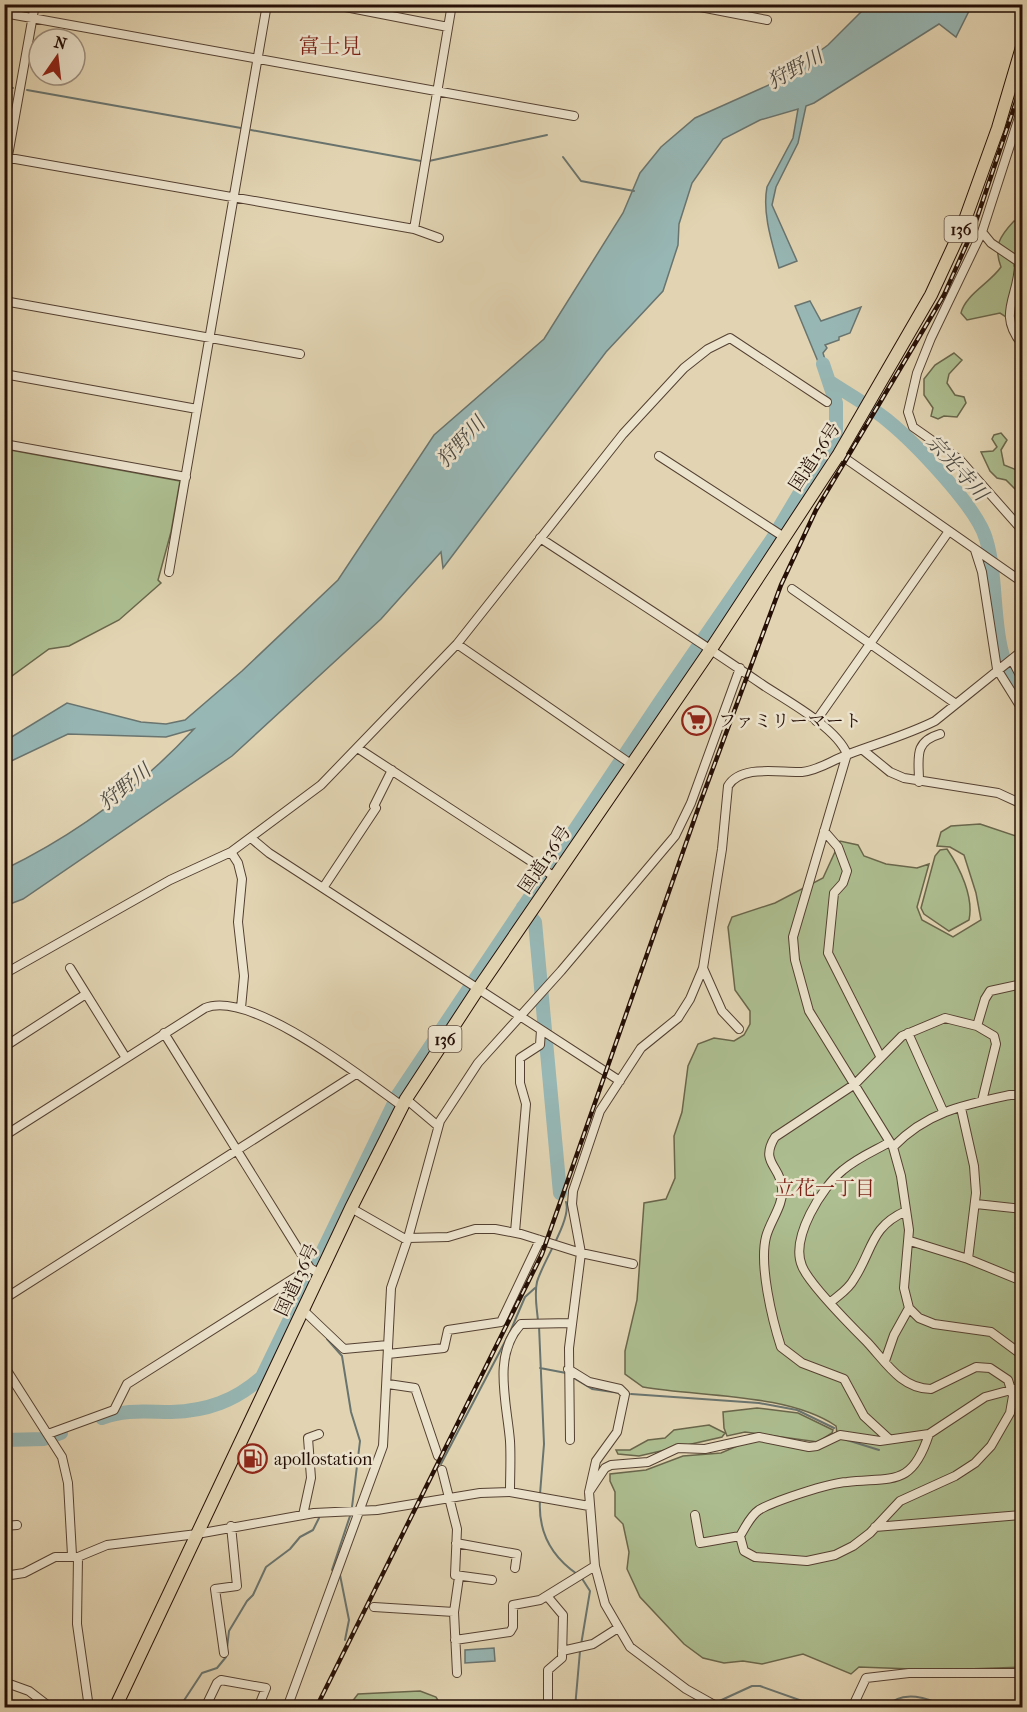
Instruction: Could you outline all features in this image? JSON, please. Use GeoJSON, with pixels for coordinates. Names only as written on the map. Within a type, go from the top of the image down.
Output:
{"type":"FeatureCollection","features":[{"type":"Feature","properties":{"kind":"highway","name":"国道136号"},"geometry":{"type":"LineString","coordinates":[[116,1707],[303,1310],[315,1271],[351,1209],[404,1103],[478,989],[632,764],[704,645],[784,537],[839,454],[873,399],[931,295],[962,228],[998,128],[1023,47]]}},
{"type":"Feature","properties":{"kind":"street"},"geometry":{"type":"LineString","coordinates":[[4,178],[35,4]]}},
{"type":"Feature","properties":{"kind":"street"},"geometry":{"type":"LineString","coordinates":[[169,572],[267,4]]}},
{"type":"Feature","properties":{"kind":"street"},"geometry":{"type":"LineString","coordinates":[[330,4],[448,27]]}},
{"type":"Feature","properties":{"kind":"street"},"geometry":{"type":"LineString","coordinates":[[414,229],[452,4]]}},
{"type":"Feature","properties":{"kind":"street"},"geometry":{"type":"LineString","coordinates":[[685,4],[767,20]]}},
{"type":"Feature","properties":{"kind":"street"},"geometry":{"type":"LineString","coordinates":[[4,13],[574,116]]}},
{"type":"Feature","properties":{"kind":"street"},"geometry":{"type":"LineString","coordinates":[[1023,108],[982,232],[931,338],[917,373],[908,412],[913,427],[960,460],[1023,530]]}},
{"type":"Feature","properties":{"kind":"street"},"geometry":{"type":"LineString","coordinates":[[6,157],[414,229],[440,238]]}},
{"type":"Feature","properties":{"kind":"street"},"geometry":{"type":"LineString","coordinates":[[982,232],[991,243],[1019,262],[1015,290],[1008,312],[1011,327],[1023,344]]}},
{"type":"Feature","properties":{"kind":"street"},"geometry":{"type":"LineString","coordinates":[[4,301],[300,354]]}},
{"type":"Feature","properties":{"kind":"street"},"geometry":{"type":"LineString","coordinates":[[4,974],[170,880],[231,852],[321,785],[457,645],[623,434],[684,368],[708,349],[730,338],[827,402]]}},
{"type":"Feature","properties":{"kind":"street"},"geometry":{"type":"LineString","coordinates":[[4,374],[197,409]]}},
{"type":"Feature","properties":{"kind":"street"},"geometry":{"type":"LineString","coordinates":[[1023,431],[1023,459]]}},
{"type":"Feature","properties":{"kind":"street"},"geometry":{"type":"LineString","coordinates":[[4,444],[186,477]]}},
{"type":"Feature","properties":{"kind":"street"},"geometry":{"type":"LineString","coordinates":[[839,454],[1023,582]]}},
{"type":"Feature","properties":{"kind":"street"},"geometry":{"type":"LineString","coordinates":[[660,456],[784,537]]}},
{"type":"Feature","properties":{"kind":"street"},"geometry":{"type":"LineString","coordinates":[[816,721],[949,531]]}},
{"type":"Feature","properties":{"kind":"street"},"geometry":{"type":"LineString","coordinates":[[540,538],[740,668],[816,721],[834,736],[848,754]]}},
{"type":"Feature","properties":{"kind":"street"},"geometry":{"type":"LineString","coordinates":[[977,551],[999,670],[1023,709]]}},
{"type":"Feature","properties":{"kind":"street"},"geometry":{"type":"LineString","coordinates":[[792,589],[956,704]]}},
{"type":"Feature","properties":{"kind":"street"},"geometry":{"type":"LineString","coordinates":[[457,645],[632,764]]}},
{"type":"Feature","properties":{"kind":"street"},"geometry":{"type":"LineString","coordinates":[[570,1440],[568,1369],[571,1323],[581,1253],[572,1204],[573,1191],[598,1118],[641,1048],[678,1018],[694,991],[703,968],[722,849],[726,795],[731,781],[762,771],[811,771],[848,754],[920,728],[956,704],[1023,651]]}},
{"type":"Feature","properties":{"kind":"street"},"geometry":{"type":"LineString","coordinates":[[1011,661],[1023,680]]}},
{"type":"Feature","properties":{"kind":"street"},"geometry":{"type":"LineString","coordinates":[[287,1707],[383,1446],[388,1384],[391,1288],[408,1239],[438,1126],[478,1063],[561,971],[675,836],[691,803],[740,668]]}},
{"type":"Feature","properties":{"kind":"street"},"geometry":{"type":"LineString","coordinates":[[919,782],[921,744],[925,739],[940,734]]}},
{"type":"Feature","properties":{"kind":"street"},"geometry":{"type":"LineString","coordinates":[[359,748],[555,877]]}},
{"type":"Feature","properties":{"kind":"street"},"geometry":{"type":"LineString","coordinates":[[863,750],[890,772],[919,782],[998,793],[1022,803]]}},
{"type":"Feature","properties":{"kind":"street"},"geometry":{"type":"LineString","coordinates":[[848,754],[795,925],[793,949],[808,1009],[892,1145],[901,1176],[910,1241],[904,1288],[909,1308],[919,1318],[934,1324],[991,1332],[1023,1355]]}},
{"type":"Feature","properties":{"kind":"street"},"geometry":{"type":"LineString","coordinates":[[323,888],[376,808],[374,806],[392,770]]}},
{"type":"Feature","properties":{"kind":"street"},"geometry":{"type":"LineString","coordinates":[[824,831],[838,848],[847,871],[843,883],[834,893],[828,953],[880,1056]]}},
{"type":"Feature","properties":{"kind":"street"},"geometry":{"type":"LineString","coordinates":[[251,838],[323,888],[620,1081]]}},
{"type":"Feature","properties":{"kind":"street"},"geometry":{"type":"LineString","coordinates":[[231,852],[238,864],[242,879],[238,922],[244,976],[241,1008]]}},
{"type":"Feature","properties":{"kind":"street"},"geometry":{"type":"LineString","coordinates":[[70,968],[126,1058]]}},
{"type":"Feature","properties":{"kind":"street"},"geometry":{"type":"LineString","coordinates":[[703,968],[722,1011],[739,1029]]}},
{"type":"Feature","properties":{"kind":"street"},"geometry":{"type":"LineString","coordinates":[[978,1026],[985,999],[990,991],[1023,984]]}},
{"type":"Feature","properties":{"kind":"street"},"geometry":{"type":"LineString","coordinates":[[4,1047],[86,994]]}},
{"type":"Feature","properties":{"kind":"street"},"geometry":{"type":"LineString","coordinates":[[4,1136],[210,1006],[241,1008],[280,1024],[438,1126]]}},
{"type":"Feature","properties":{"kind":"street"},"geometry":{"type":"LineString","coordinates":[[889,1439],[864,1416],[844,1379],[802,1363],[781,1347],[765,1264],[766,1238],[783,1191],[779,1177],[770,1164],[771,1144],[775,1137],[855,1084],[895,1040],[945,1018],[978,1026],[994,1036],[996,1044],[982,1101]]}},
{"type":"Feature","properties":{"kind":"street"},"geometry":{"type":"LineString","coordinates":[[515,1232],[526,1104],[520,1083],[520,1058],[540,1045],[541,1030]]}},
{"type":"Feature","properties":{"kind":"street"},"geometry":{"type":"LineString","coordinates":[[48,1434],[114,1410],[127,1384],[315,1271],[236,1151],[164,1033]]}},
{"type":"Feature","properties":{"kind":"street"},"geometry":{"type":"LineString","coordinates":[[908,1033],[943,1111]]}},
{"type":"Feature","properties":{"kind":"street"},"geometry":{"type":"LineString","coordinates":[[4,1299],[356,1074]]}},
{"type":"Feature","properties":{"kind":"street"},"geometry":{"type":"LineString","coordinates":[[929,1434],[923,1451],[908,1471],[892,1479],[878,1482],[847,1482],[828,1486],[759,1510],[740,1536],[741,1546],[751,1556],[815,1561],[850,1548],[875,1527],[900,1500],[955,1476],[980,1459],[1008,1418],[1012,1404],[1012,1389],[1005,1377],[984,1367],[970,1368],[936,1388],[918,1388],[906,1383],[831,1302],[801,1265],[798,1254],[801,1235],[830,1182],[857,1160],[892,1145],[911,1129],[943,1111],[1010,1095],[1018,1095],[1023,1100]]}},
{"type":"Feature","properties":{"kind":"street"},"geometry":{"type":"LineString","coordinates":[[961,1108],[974,1166],[976,1204],[968,1259]]}},
{"type":"Feature","properties":{"kind":"street"},"geometry":{"type":"LineString","coordinates":[[976,1204],[1023,1209]]}},
{"type":"Feature","properties":{"kind":"street"},"geometry":{"type":"LineString","coordinates":[[351,1209],[408,1239],[448,1237],[484,1228],[515,1232],[581,1253],[633,1264]]}},
{"type":"Feature","properties":{"kind":"street"},"geometry":{"type":"LineString","coordinates":[[831,1302],[854,1279],[876,1232],[891,1219],[906,1211]]}},
{"type":"Feature","properties":{"kind":"street"},"geometry":{"type":"LineString","coordinates":[[303,1310],[344,1349],[444,1348],[448,1330],[499,1324],[540,1240]]}},
{"type":"Feature","properties":{"kind":"street"},"geometry":{"type":"LineString","coordinates":[[910,1241],[968,1259],[1023,1281]]}},
{"type":"Feature","properties":{"kind":"street"},"geometry":{"type":"LineString","coordinates":[[885,1361],[894,1335],[909,1308]]}},
{"type":"Feature","properties":{"kind":"street"},"geometry":{"type":"LineString","coordinates":[[510,1492],[510,1443],[503,1376],[504,1355],[521,1324],[571,1323]]}},
{"type":"Feature","properties":{"kind":"street"},"geometry":{"type":"LineString","coordinates":[[4,1366],[62,1457],[68,1481],[75,1556],[77,1624],[89,1707]]}},
{"type":"Feature","properties":{"kind":"street"},"geometry":{"type":"LineString","coordinates":[[568,1369],[589,1382],[620,1389],[625,1394],[616,1435],[596,1461],[589,1492],[595,1566],[605,1604],[630,1647],[660,1671],[718,1707],[727,1707]]}},
{"type":"Feature","properties":{"kind":"street"},"geometry":{"type":"LineString","coordinates":[[388,1384],[416,1388],[438,1456]]}},
{"type":"Feature","properties":{"kind":"street"},"geometry":{"type":"LineString","coordinates":[[589,1492],[600,1474],[611,1465],[648,1462],[678,1448],[705,1449],[753,1437],[809,1447],[821,1445],[840,1435],[875,1441],[907,1439],[929,1434],[985,1397],[1023,1387]]}},
{"type":"Feature","properties":{"kind":"street"},"geometry":{"type":"LineString","coordinates":[[303,1515],[311,1478],[308,1438],[319,1434]]}},
{"type":"Feature","properties":{"kind":"street"},"geometry":{"type":"LineString","coordinates":[[442,1470],[457,1529],[454,1572],[459,1577],[492,1580]]}},
{"type":"Feature","properties":{"kind":"street"},"geometry":{"type":"LineString","coordinates":[[4,1576],[24,1573],[55,1557],[75,1556],[101,1546],[197,1534],[231,1526],[303,1515],[358,1511],[494,1491],[589,1506]]}},
{"type":"Feature","properties":{"kind":"street"},"geometry":{"type":"LineString","coordinates":[[695,1515],[700,1543],[740,1536]]}},
{"type":"Feature","properties":{"kind":"street"},"geometry":{"type":"LineString","coordinates":[[875,1527],[1023,1515]]}},
{"type":"Feature","properties":{"kind":"street"},"geometry":{"type":"LineString","coordinates":[[4,1526],[17,1525]]}},
{"type":"Feature","properties":{"kind":"street"},"geometry":{"type":"LineString","coordinates":[[224,1653],[216,1589],[237,1586],[231,1526]]}},
{"type":"Feature","properties":{"kind":"street"},"geometry":{"type":"LineString","coordinates":[[456,1543],[517,1554],[515,1568]]}},
{"type":"Feature","properties":{"kind":"street"},"geometry":{"type":"LineString","coordinates":[[455,1640],[510,1632],[513,1627],[511,1606],[547,1596],[595,1566]]}},
{"type":"Feature","properties":{"kind":"street"},"geometry":{"type":"LineString","coordinates":[[458,1672],[454,1612],[459,1577]]}},
{"type":"Feature","properties":{"kind":"street"},"geometry":{"type":"LineString","coordinates":[[547,1596],[563,1615],[561,1660],[548,1670],[548,1707]]}},
{"type":"Feature","properties":{"kind":"street"},"geometry":{"type":"LineString","coordinates":[[374,1607],[454,1612]]}},
{"type":"Feature","properties":{"kind":"street"},"geometry":{"type":"LineString","coordinates":[[562,1651],[593,1644],[618,1628]]}},
{"type":"Feature","properties":{"kind":"street"},"geometry":{"type":"LineString","coordinates":[[852,1707],[866,1678],[909,1673],[1023,1673]]}},
{"type":"Feature","properties":{"kind":"street"},"geometry":{"type":"LineString","coordinates":[[205,1707],[217,1683],[222,1680],[266,1688],[258,1707]]}},
{"type":"Feature","properties":{"kind":"street"},"geometry":{"type":"LineString","coordinates":[[4,1682],[29,1691],[51,1707]]}},
{"type":"Feature","properties":{"kind":"green space"},"geometry":{"type":"Polygon","coordinates":[[[1014,221],[1021,222],[1022,234],[1014,266],[1022,271],[1022,332],[1020,326],[1000,313],[967,320],[961,313],[967,300],[1001,267],[998,253],[999,242],[1014,221]]]}},
{"type":"Feature","properties":{"kind":"green space"},"geometry":{"type":"Polygon","coordinates":[[[954,353],[962,360],[949,374],[947,383],[955,395],[964,397],[966,403],[957,417],[944,416],[938,419],[931,416],[933,408],[924,395],[924,379],[935,365],[954,353]]]}},
{"type":"Feature","properties":{"kind":"green space"},"geometry":{"type":"Polygon","coordinates":[[[1001,433],[1007,440],[1001,450],[1004,465],[1022,472],[1022,496],[1006,480],[997,478],[990,471],[981,452],[993,451],[997,447],[992,439],[994,435],[1001,433]]]}},
{"type":"Feature","properties":{"kind":"green space"},"geometry":{"type":"Polygon","coordinates":[[[5,449],[180,481],[171,532],[158,580],[161,583],[119,620],[69,646],[49,649],[5,681],[5,449]]]}},
{"type":"Feature","properties":{"kind":"green space"},"geometry":{"type":"Polygon","coordinates":[[[980,824],[1022,838],[1022,1667],[938,1670],[859,1667],[851,1674],[803,1654],[762,1664],[743,1661],[724,1663],[703,1658],[684,1644],[640,1597],[627,1569],[629,1552],[623,1524],[615,1516],[615,1492],[610,1481],[610,1474],[646,1470],[683,1456],[721,1453],[749,1441],[765,1440],[796,1447],[826,1445],[837,1433],[836,1426],[816,1415],[793,1407],[742,1398],[643,1387],[625,1374],[625,1351],[637,1300],[644,1203],[666,1199],[675,1178],[674,1136],[682,1112],[688,1066],[698,1044],[714,1038],[734,1041],[744,1035],[750,1024],[750,1011],[735,990],[728,927],[732,917],[775,903],[823,878],[840,841],[858,845],[864,856],[886,864],[917,868],[929,864],[917,907],[922,920],[953,937],[981,920],[976,893],[964,855],[950,847],[937,846],[941,832],[951,826],[980,824]]]}},
{"type":"Feature","properties":{"kind":"green space"},"geometry":{"type":"Polygon","coordinates":[[[947,849],[965,883],[970,911],[969,920],[949,931],[924,914],[921,908],[935,856],[940,850],[947,849]]]}},
{"type":"Feature","properties":{"kind":"green space"},"geometry":{"type":"Polygon","coordinates":[[[757,1408],[798,1413],[833,1430],[818,1442],[745,1432],[727,1436],[723,1412],[757,1408]]]}},
{"type":"Feature","properties":{"kind":"green space"},"geometry":{"type":"Polygon","coordinates":[[[709,1425],[725,1433],[722,1437],[639,1456],[618,1454],[616,1450],[630,1450],[648,1440],[665,1438],[674,1430],[709,1425]]]}},
{"type":"Feature","properties":{"kind":"green space"},"geometry":{"type":"Polygon","coordinates":[[[420,1691],[436,1697],[442,1707],[348,1707],[358,1694],[420,1691]]]}},
{"type":"Feature","properties":{"kind":"water","name":"狩野川"},"geometry":{"type":"Polygon","coordinates":[[[869,4],[972,5],[956,37],[939,24],[806,106],[798,143],[776,187],[772,205],[797,261],[779,268],[768,228],[766,197],[767,187],[793,138],[798,109],[760,120],[723,139],[692,183],[679,224],[678,245],[663,291],[606,352],[443,568],[441,552],[381,619],[232,756],[23,899],[5,906],[5,869],[56,841],[106,808],[152,771],[194,729],[166,737],[68,734],[5,764],[5,741],[67,703],[141,722],[166,724],[185,720],[242,671],[338,580],[434,435],[544,339],[623,213],[640,173],[661,147],[695,118],[780,80],[828,45],[869,4]]]}},
{"type":"Feature","properties":{"kind":"water"},"geometry":{"type":"Polygon","coordinates":[[[810,301],[821,321],[861,307],[850,333],[825,345],[827,348],[823,353],[831,380],[826,381],[795,306],[810,301]]]}},
{"type":"Feature","properties":{"kind":"water"},"geometry":{"type":"Polygon","coordinates":[[[494,1648],[495,1661],[465,1663],[465,1650],[494,1648]]]}},
{"type":"Feature","properties":{"kind":"waterway"},"geometry":{"type":"LineString","coordinates":[[4,86],[13,88]]}},
{"type":"Feature","properties":{"kind":"waterway"},"geometry":{"type":"LineString","coordinates":[[27,90],[241,128]]}},
{"type":"Feature","properties":{"kind":"waterway"},"geometry":{"type":"LineString","coordinates":[[251,130],[421,161]]}},
{"type":"Feature","properties":{"kind":"waterway"},"geometry":{"type":"LineString","coordinates":[[429,161],[547,135]]}},
{"type":"Feature","properties":{"kind":"waterway"},"geometry":{"type":"LineString","coordinates":[[563,157],[581,181],[634,191]]}},
{"type":"Feature","properties":{"kind":"waterway"},"geometry":{"type":"LineString","coordinates":[[102,1418],[128,1412],[171,1412],[208,1407],[231,1398],[262,1377],[398,1095],[660,702],[773,538],[836,432],[836,403],[823,364]]}},
{"type":"Feature","properties":{"kind":"waterway","name":"宗光寺川"},"geometry":{"type":"LineString","coordinates":[[830,382],[899,430],[943,476],[971,510],[986,539],[993,578],[996,619],[1004,659],[1011,677],[1022,694]]}},
{"type":"Feature","properties":{"kind":"waterway"},"geometry":{"type":"LineString","coordinates":[[523,907],[535,922],[560,1193]]}},
{"type":"Feature","properties":{"kind":"waterway"},"geometry":{"type":"LineString","coordinates":[[538,1321],[537,1282],[565,1219],[566,1202]]}},
{"type":"Feature","properties":{"kind":"waterway"},"geometry":{"type":"LineString","coordinates":[[441,1464],[510,1332],[525,1297],[535,1288]]}},
{"type":"Feature","properties":{"kind":"waterway"},"geometry":{"type":"LineString","coordinates":[[539,1326],[544,1444],[540,1494]]}},
{"type":"Feature","properties":{"kind":"waterway"},"geometry":{"type":"LineString","coordinates":[[327,1339],[342,1356],[351,1412],[360,1441],[352,1507]]}},
{"type":"Feature","properties":{"kind":"waterway"},"geometry":{"type":"LineString","coordinates":[[540,1368],[566,1373]]}},
{"type":"Feature","properties":{"kind":"waterway"},"geometry":{"type":"LineString","coordinates":[[572,1377],[592,1389],[620,1393]]}},
{"type":"Feature","properties":{"kind":"waterway"},"geometry":{"type":"LineString","coordinates":[[631,1394],[759,1403],[797,1410],[834,1428]]}},
{"type":"Feature","properties":{"kind":"waterway"},"geometry":{"type":"LineString","coordinates":[[4,1440],[44,1439],[61,1433]]}},
{"type":"Feature","properties":{"kind":"waterway"},"geometry":{"type":"LineString","coordinates":[[847,1440],[879,1450]]}},
{"type":"Feature","properties":{"kind":"waterway"},"geometry":{"type":"LineString","coordinates":[[540,1500],[541,1523],[548,1542],[560,1559],[577,1574]]}},
{"type":"Feature","properties":{"kind":"waterway"},"geometry":{"type":"LineString","coordinates":[[332,1570],[351,1513]]}},
{"type":"Feature","properties":{"kind":"waterway"},"geometry":{"type":"LineString","coordinates":[[179,1708],[202,1673],[217,1668],[226,1657],[229,1631],[253,1595],[266,1567],[290,1549],[300,1537],[313,1530],[319,1518]]}},
{"type":"Feature","properties":{"kind":"waterway"},"geometry":{"type":"LineString","coordinates":[[340,1575],[349,1620],[345,1640]]}},
{"type":"Feature","properties":{"kind":"waterway"},"geometry":{"type":"LineString","coordinates":[[581,1577],[590,1591],[581,1645]]}},
{"type":"Feature","properties":{"kind":"waterway"},"geometry":{"type":"LineString","coordinates":[[575,1708],[580,1651]]}},
{"type":"Feature","properties":{"kind":"waterway"},"geometry":{"type":"LineString","coordinates":[[715,1703],[752,1686],[760,1686],[822,1708]]}},
{"type":"Feature","properties":{"kind":"waterway"},"geometry":{"type":"LineString","coordinates":[[884,1708],[899,1698],[907,1697],[924,1698],[949,1708]]}},
{"type":"Feature","properties":{"kind":"railway"},"geometry":{"type":"LineString","coordinates":[[316,1708],[542,1254],[699,806],[781,585],[816,510],[944,295],[973,230],[1022,84]]}},
{"type":"Feature","properties":{"kind":"place","name":"ファミリーマート"},"geometry":{"type":"Point","coordinates":[697,721]}},
{"type":"Feature","properties":{"kind":"place","name":"apollostation"},"geometry":{"type":"Point","coordinates":[253,1459]}},
{"type":"Feature","properties":{"kind":"district","name":"富士見"},"geometry":{"type":"Point","coordinates":[330,46]}},
{"type":"Feature","properties":{"kind":"district","name":"立花一丁目"},"geometry":{"type":"Point","coordinates":[825,1188]}}]}
